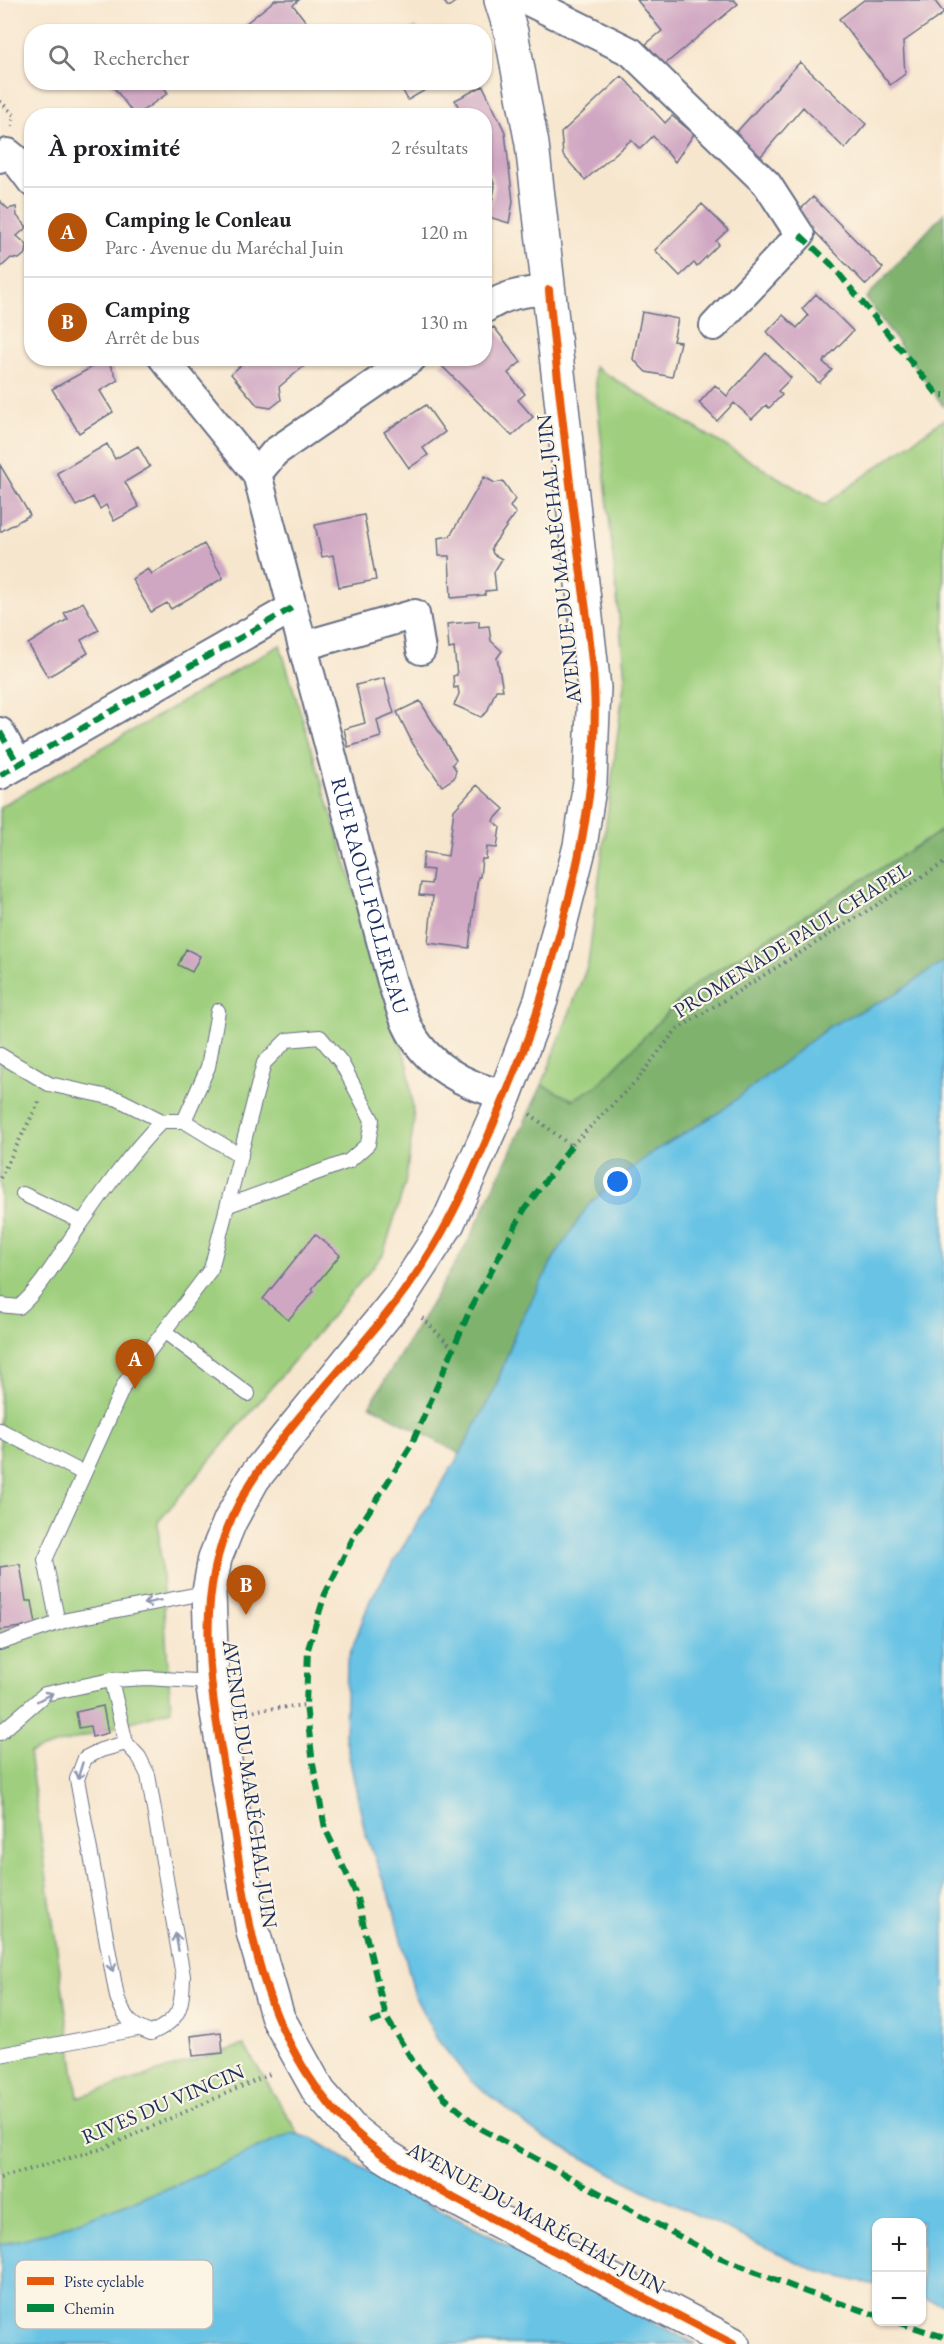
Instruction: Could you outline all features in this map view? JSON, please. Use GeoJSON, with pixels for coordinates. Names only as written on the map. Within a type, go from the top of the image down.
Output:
{"type":"FeatureCollection","features":[{"type":"Feature","properties":{"kind":"street","name":"AVENUE DU MARÉCHAL JUIN"},"geometry":{"type":"LineString","coordinates":[[501,0],[511,32],[532,144],[594,688],[590,782],[580,846],[541,1000],[505,1095],[448,1223],[400,1297],[253,1479],[222,1539],[215,1558],[209,1592],[212,1682],[253,1932],[278,2018],[319,2092],[352,2130],[381,2153],[443,2193],[733,2344]]}},
{"type":"Feature","properties":{"kind":"street"},"geometry":{"type":"LineString","coordinates":[[526,0],[631,52],[767,184],[800,235],[714,326]]}},
{"type":"Feature","properties":{"kind":"street"},"geometry":{"type":"LineString","coordinates":[[4,156],[14,158],[24,171]]}},
{"type":"Feature","properties":{"kind":"street"},"geometry":{"type":"LineString","coordinates":[[492,304],[515,293],[549,290]]}},
{"type":"Feature","properties":{"kind":"street","name":"RUE RAOUL FOLLEREAU"},"geometry":{"type":"LineString","coordinates":[[169,366],[256,474],[392,981],[408,1027],[431,1060],[455,1077],[505,1095]]}},
{"type":"Feature","properties":{"kind":"street"},"geometry":{"type":"LineString","coordinates":[[256,474],[275,452],[400,366]]}},
{"type":"Feature","properties":{"kind":"street"},"geometry":{"type":"LineString","coordinates":[[0,732],[9,769],[292,608]]}},
{"type":"Feature","properties":{"kind":"street"},"geometry":{"type":"LineString","coordinates":[[303,646],[415,614],[421,650]]}},
{"type":"Feature","properties":{"kind":"lane"},"geometry":{"type":"LineString","coordinates":[[184,1121],[208,1067],[218,1011]]}},
{"type":"Feature","properties":{"kind":"lane"},"geometry":{"type":"LineString","coordinates":[[58,1623],[45,1560],[125,1383],[211,1269],[264,1063],[287,1040],[320,1037],[341,1062],[372,1120],[368,1144],[349,1161],[229,1205]]}},
{"type":"Feature","properties":{"kind":"lane"},"geometry":{"type":"LineString","coordinates":[[0,1055],[49,1084],[118,1099],[162,1121],[184,1121],[241,1156]]}},
{"type":"Feature","properties":{"kind":"lane"},"geometry":{"type":"LineString","coordinates":[[0,1305],[19,1307],[32,1296],[82,1222],[144,1139],[162,1121]]}},
{"type":"Feature","properties":{"kind":"lane"},"geometry":{"type":"LineString","coordinates":[[23,1194],[82,1222]]}},
{"type":"Feature","properties":{"kind":"lane"},"geometry":{"type":"LineString","coordinates":[[165,1332],[248,1394]]}},
{"type":"Feature","properties":{"kind":"lane"},"geometry":{"type":"LineString","coordinates":[[0,1430],[83,1473]]}},
{"type":"Feature","properties":{"kind":"lane"},"geometry":{"type":"LineString","coordinates":[[0,1643],[58,1623],[209,1592]]}},
{"type":"Feature","properties":{"kind":"lane"},"geometry":{"type":"LineString","coordinates":[[0,1733],[45,1694],[111,1680],[147,1678],[212,1682]]}},
{"type":"Feature","properties":{"kind":"lane"},"geometry":{"type":"LineString","coordinates":[[0,2055],[137,2029],[151,2033],[164,2028],[178,2015],[182,2000],[183,1976],[148,1775],[139,1757],[126,1743],[111,1680]]}},
{"type":"Feature","properties":{"kind":"lane"},"geometry":{"type":"LineString","coordinates":[[126,1743],[101,1750],[85,1758],[77,1779],[117,1997],[123,2015],[137,2029]]}},
{"type":"Feature","properties":{"kind":"path"},"geometry":{"type":"LineString","coordinates":[[0,1178],[44,1093]]}},
{"type":"Feature","properties":{"kind":"path"},"geometry":{"type":"LineString","coordinates":[[400,1297],[454,1349]]}},
{"type":"Feature","properties":{"kind":"green space"},"geometry":{"type":"Polygon","coordinates":[[[944,213],[944,407],[866,298],[944,213]]]}},
{"type":"Feature","properties":{"kind":"green space"},"geometry":{"type":"Polygon","coordinates":[[[594,367],[824,505],[944,419],[944,829],[696,983],[598,1085],[573,1100],[542,1085],[588,964],[625,677],[594,367]]]}},
{"type":"Feature","properties":{"kind":"green space"},"geometry":{"type":"Polygon","coordinates":[[[280,645],[408,1066],[414,1121],[405,1184],[383,1255],[158,1522],[171,1710],[29,1753],[78,2097],[244,2045],[299,2135],[313,2139],[362,2169],[695,2344],[0,2344],[0,807],[280,645]]]}},
{"type":"Feature","properties":{"kind":"green space"},"geometry":{"type":"Polygon","coordinates":[[[944,829],[944,961],[720,1112],[648,1155],[517,1328],[495,1389],[460,1454],[370,1405],[467,1244],[542,1085],[573,1100],[598,1085],[696,983],[944,829]]]}},
{"type":"Feature","properties":{"kind":"water"},"geometry":{"type":"Polygon","coordinates":[[[944,961],[944,2304],[926,2299],[926,2218],[872,2218],[872,2285],[817,2271],[641,2189],[538,2134],[470,2080],[437,2039],[415,1997],[393,1906],[365,1832],[345,1737],[347,1662],[370,1600],[460,1454],[495,1389],[517,1328],[555,1256],[589,1204],[648,1155],[720,1112],[830,1026],[894,995],[944,961]]]}},
{"type":"Feature","properties":{"kind":"water"},"geometry":{"type":"Polygon","coordinates":[[[292,2133],[313,2139],[362,2169],[695,2344],[0,2344],[0,2245],[53,2231],[176,2185],[292,2133]]]}},
{"type":"Feature","properties":{"kind":"building"},"geometry":{"type":"Polygon","coordinates":[[[275,0],[299,0],[293,5],[308,24],[245,24],[275,0]]]}},
{"type":"Feature","properties":{"kind":"building"},"geometry":{"type":"Polygon","coordinates":[[[443,0],[458,0],[448,7],[443,0]]]}},
{"type":"Feature","properties":{"kind":"building"},"geometry":{"type":"Polygon","coordinates":[[[637,0],[734,0],[738,4],[664,65],[646,44],[662,31],[637,0]]]}},
{"type":"Feature","properties":{"kind":"building"},"geometry":{"type":"Polygon","coordinates":[[[864,0],[934,0],[944,13],[903,42],[905,74],[890,85],[839,19],[864,0]]]}},
{"type":"Feature","properties":{"kind":"building"},"geometry":{"type":"Polygon","coordinates":[[[800,62],[866,124],[845,149],[803,107],[756,162],[732,137],[800,62]]]}},
{"type":"Feature","properties":{"kind":"building"},"geometry":{"type":"Polygon","coordinates":[[[622,76],[665,123],[672,116],[694,134],[675,162],[653,136],[640,149],[631,140],[585,180],[563,155],[561,133],[622,76]]]}},
{"type":"Feature","properties":{"kind":"building"},"geometry":{"type":"Polygon","coordinates":[[[116,90],[166,90],[168,93],[146,108],[129,108],[116,90]]]}},
{"type":"Feature","properties":{"kind":"building"},"geometry":{"type":"Polygon","coordinates":[[[402,90],[425,90],[408,100],[402,90]]]}},
{"type":"Feature","properties":{"kind":"building"},"geometry":{"type":"Polygon","coordinates":[[[475,90],[485,90],[505,132],[513,202],[509,223],[492,218],[495,186],[492,178],[492,108],[459,108],[455,100],[475,90]]]}},
{"type":"Feature","properties":{"kind":"building"},"geometry":{"type":"Polygon","coordinates":[[[813,197],[883,268],[866,285],[797,213],[813,197]]]}},
{"type":"Feature","properties":{"kind":"building"},"geometry":{"type":"Polygon","coordinates":[[[0,201],[8,209],[16,207],[17,216],[24,224],[24,230],[17,236],[24,242],[24,255],[19,259],[11,258],[0,268],[0,201]]]}},
{"type":"Feature","properties":{"kind":"building"},"geometry":{"type":"Polygon","coordinates":[[[702,204],[728,230],[716,241],[719,244],[697,266],[694,263],[680,276],[655,250],[702,204]]]}},
{"type":"Feature","properties":{"kind":"building"},"geometry":{"type":"Polygon","coordinates":[[[816,294],[853,331],[823,362],[832,370],[819,383],[767,332],[783,315],[797,328],[808,316],[802,309],[816,294]]]}},
{"type":"Feature","properties":{"kind":"building"},"geometry":{"type":"Polygon","coordinates":[[[642,312],[678,319],[673,341],[680,342],[672,377],[646,372],[633,359],[642,312]]]}},
{"type":"Feature","properties":{"kind":"building"},"geometry":{"type":"Polygon","coordinates":[[[494,327],[521,362],[508,373],[525,394],[518,400],[533,417],[512,436],[442,366],[492,366],[492,328],[494,327]]]}},
{"type":"Feature","properties":{"kind":"building"},"geometry":{"type":"Polygon","coordinates":[[[766,353],[791,378],[778,391],[782,395],[769,408],[766,405],[752,419],[734,403],[717,421],[699,403],[715,385],[727,396],[766,353]]]}},
{"type":"Feature","properties":{"kind":"building"},"geometry":{"type":"Polygon","coordinates":[[[94,366],[111,366],[118,380],[100,391],[113,412],[79,433],[52,389],[94,366]]]}},
{"type":"Feature","properties":{"kind":"building"},"geometry":{"type":"Polygon","coordinates":[[[240,366],[304,366],[279,387],[281,400],[271,408],[258,406],[231,374],[240,366]]]}},
{"type":"Feature","properties":{"kind":"building"},"geometry":{"type":"Polygon","coordinates":[[[426,405],[445,432],[423,448],[428,455],[409,468],[384,432],[426,405]]]}},
{"type":"Feature","properties":{"kind":"building"},"geometry":{"type":"Polygon","coordinates":[[[107,444],[115,459],[138,446],[150,467],[125,482],[139,507],[114,521],[106,505],[100,509],[93,497],[76,506],[57,473],[107,444]]]}},
{"type":"Feature","properties":{"kind":"building"},"geometry":{"type":"Polygon","coordinates":[[[0,465],[30,515],[0,532],[0,465]]]}},
{"type":"Feature","properties":{"kind":"building"},"geometry":{"type":"Polygon","coordinates":[[[484,477],[495,483],[503,481],[515,499],[510,507],[516,513],[491,548],[493,554],[502,559],[494,572],[496,590],[485,591],[485,595],[451,598],[449,556],[439,556],[438,538],[450,536],[484,477]]]}},
{"type":"Feature","properties":{"kind":"building"},"geometry":{"type":"Polygon","coordinates":[[[364,515],[376,580],[339,587],[333,555],[322,557],[315,525],[364,515]]]}},
{"type":"Feature","properties":{"kind":"building"},"geometry":{"type":"Polygon","coordinates":[[[204,544],[223,578],[171,609],[167,603],[151,612],[132,579],[148,569],[152,574],[204,544]]]}},
{"type":"Feature","properties":{"kind":"building"},"geometry":{"type":"Polygon","coordinates":[[[83,602],[99,630],[81,640],[88,653],[48,677],[28,644],[68,619],[64,613],[83,602]]]}},
{"type":"Feature","properties":{"kind":"building"},"geometry":{"type":"Polygon","coordinates":[[[479,621],[479,627],[489,626],[491,641],[502,651],[497,658],[503,690],[496,690],[487,712],[481,717],[454,705],[459,694],[458,687],[454,688],[453,676],[457,675],[454,648],[449,649],[447,624],[479,621]]]}},
{"type":"Feature","properties":{"kind":"building"},"geometry":{"type":"Polygon","coordinates":[[[384,678],[394,713],[377,720],[381,737],[348,747],[344,729],[365,723],[356,685],[384,678]]]}},
{"type":"Feature","properties":{"kind":"building"},"geometry":{"type":"Polygon","coordinates":[[[420,701],[456,760],[452,764],[456,770],[454,778],[442,786],[413,744],[397,712],[420,701]]]}},
{"type":"Feature","properties":{"kind":"building"},"geometry":{"type":"Polygon","coordinates":[[[477,785],[504,809],[493,821],[500,827],[497,848],[487,847],[486,859],[482,859],[469,948],[428,943],[433,896],[419,895],[421,883],[431,884],[433,870],[422,869],[424,852],[448,856],[454,810],[477,785]]]}},
{"type":"Feature","properties":{"kind":"building"},"geometry":{"type":"Polygon","coordinates":[[[186,949],[200,956],[192,972],[178,965],[186,949]]]}},
{"type":"Feature","properties":{"kind":"building"},"geometry":{"type":"Polygon","coordinates":[[[315,1234],[340,1255],[312,1289],[314,1291],[288,1320],[263,1299],[315,1234]]]}},
{"type":"Feature","properties":{"kind":"building"},"geometry":{"type":"Polygon","coordinates":[[[20,1564],[26,1601],[32,1601],[36,1625],[0,1630],[0,1567],[20,1564]]]}},
{"type":"Feature","properties":{"kind":"building"},"geometry":{"type":"Polygon","coordinates":[[[103,1706],[108,1733],[92,1737],[90,1726],[79,1728],[76,1712],[103,1706]]]}},
{"type":"Feature","properties":{"kind":"building"},"geometry":{"type":"Polygon","coordinates":[[[221,2032],[223,2053],[193,2056],[191,2036],[221,2032]]]}},
{"type":"Feature","properties":{"kind":"marked path"},"geometry":{"type":"LineString","coordinates":[[800,235],[831,264],[938,395],[944,395]]}},
{"type":"Feature","properties":{"kind":"marked path"},"geometry":{"type":"LineString","coordinates":[[0,775],[292,608]]}},
{"type":"Feature","properties":{"kind":"marked path"},"geometry":{"type":"LineString","coordinates":[[0,732],[18,764]]}},
{"type":"Feature","properties":{"kind":"marked path"},"geometry":{"type":"LineString","coordinates":[[571,1146],[524,1210],[470,1310],[412,1444],[357,1530],[325,1594],[308,1649],[306,1705],[313,1764],[325,1828],[356,1894],[386,2017],[414,2063],[445,2098],[481,2129],[714,2255],[806,2292],[872,2314]]}},
{"type":"Feature","properties":{"kind":"marked path"},"geometry":{"type":"LineString","coordinates":[[370,2023],[386,2017]]}},
{"type":"Feature","properties":{"kind":"marked path"},"geometry":{"type":"LineString","coordinates":[[910,2326],[944,2337]]}},
{"type":"Feature","properties":{"kind":"cycle path"},"geometry":{"type":"LineString","coordinates":[[549,290],[594,687],[595,726],[588,804],[573,882],[531,1030],[472,1174],[452,1214],[430,1253],[404,1291],[363,1343],[297,1419],[257,1473],[240,1501],[225,1534],[215,1567],[208,1634],[210,1668],[245,1898],[259,1961],[279,2021],[302,2065],[330,2106],[371,2146],[411,2174],[475,2210],[733,2344]]}},
{"type":"Feature","properties":{"kind":"place","name":"Camping le Conleau"},"geometry":{"type":"Point","coordinates":[135,1389]}},
{"type":"Feature","properties":{"kind":"place","name":"Camping"},"geometry":{"type":"Point","coordinates":[246,1615]}}]}
